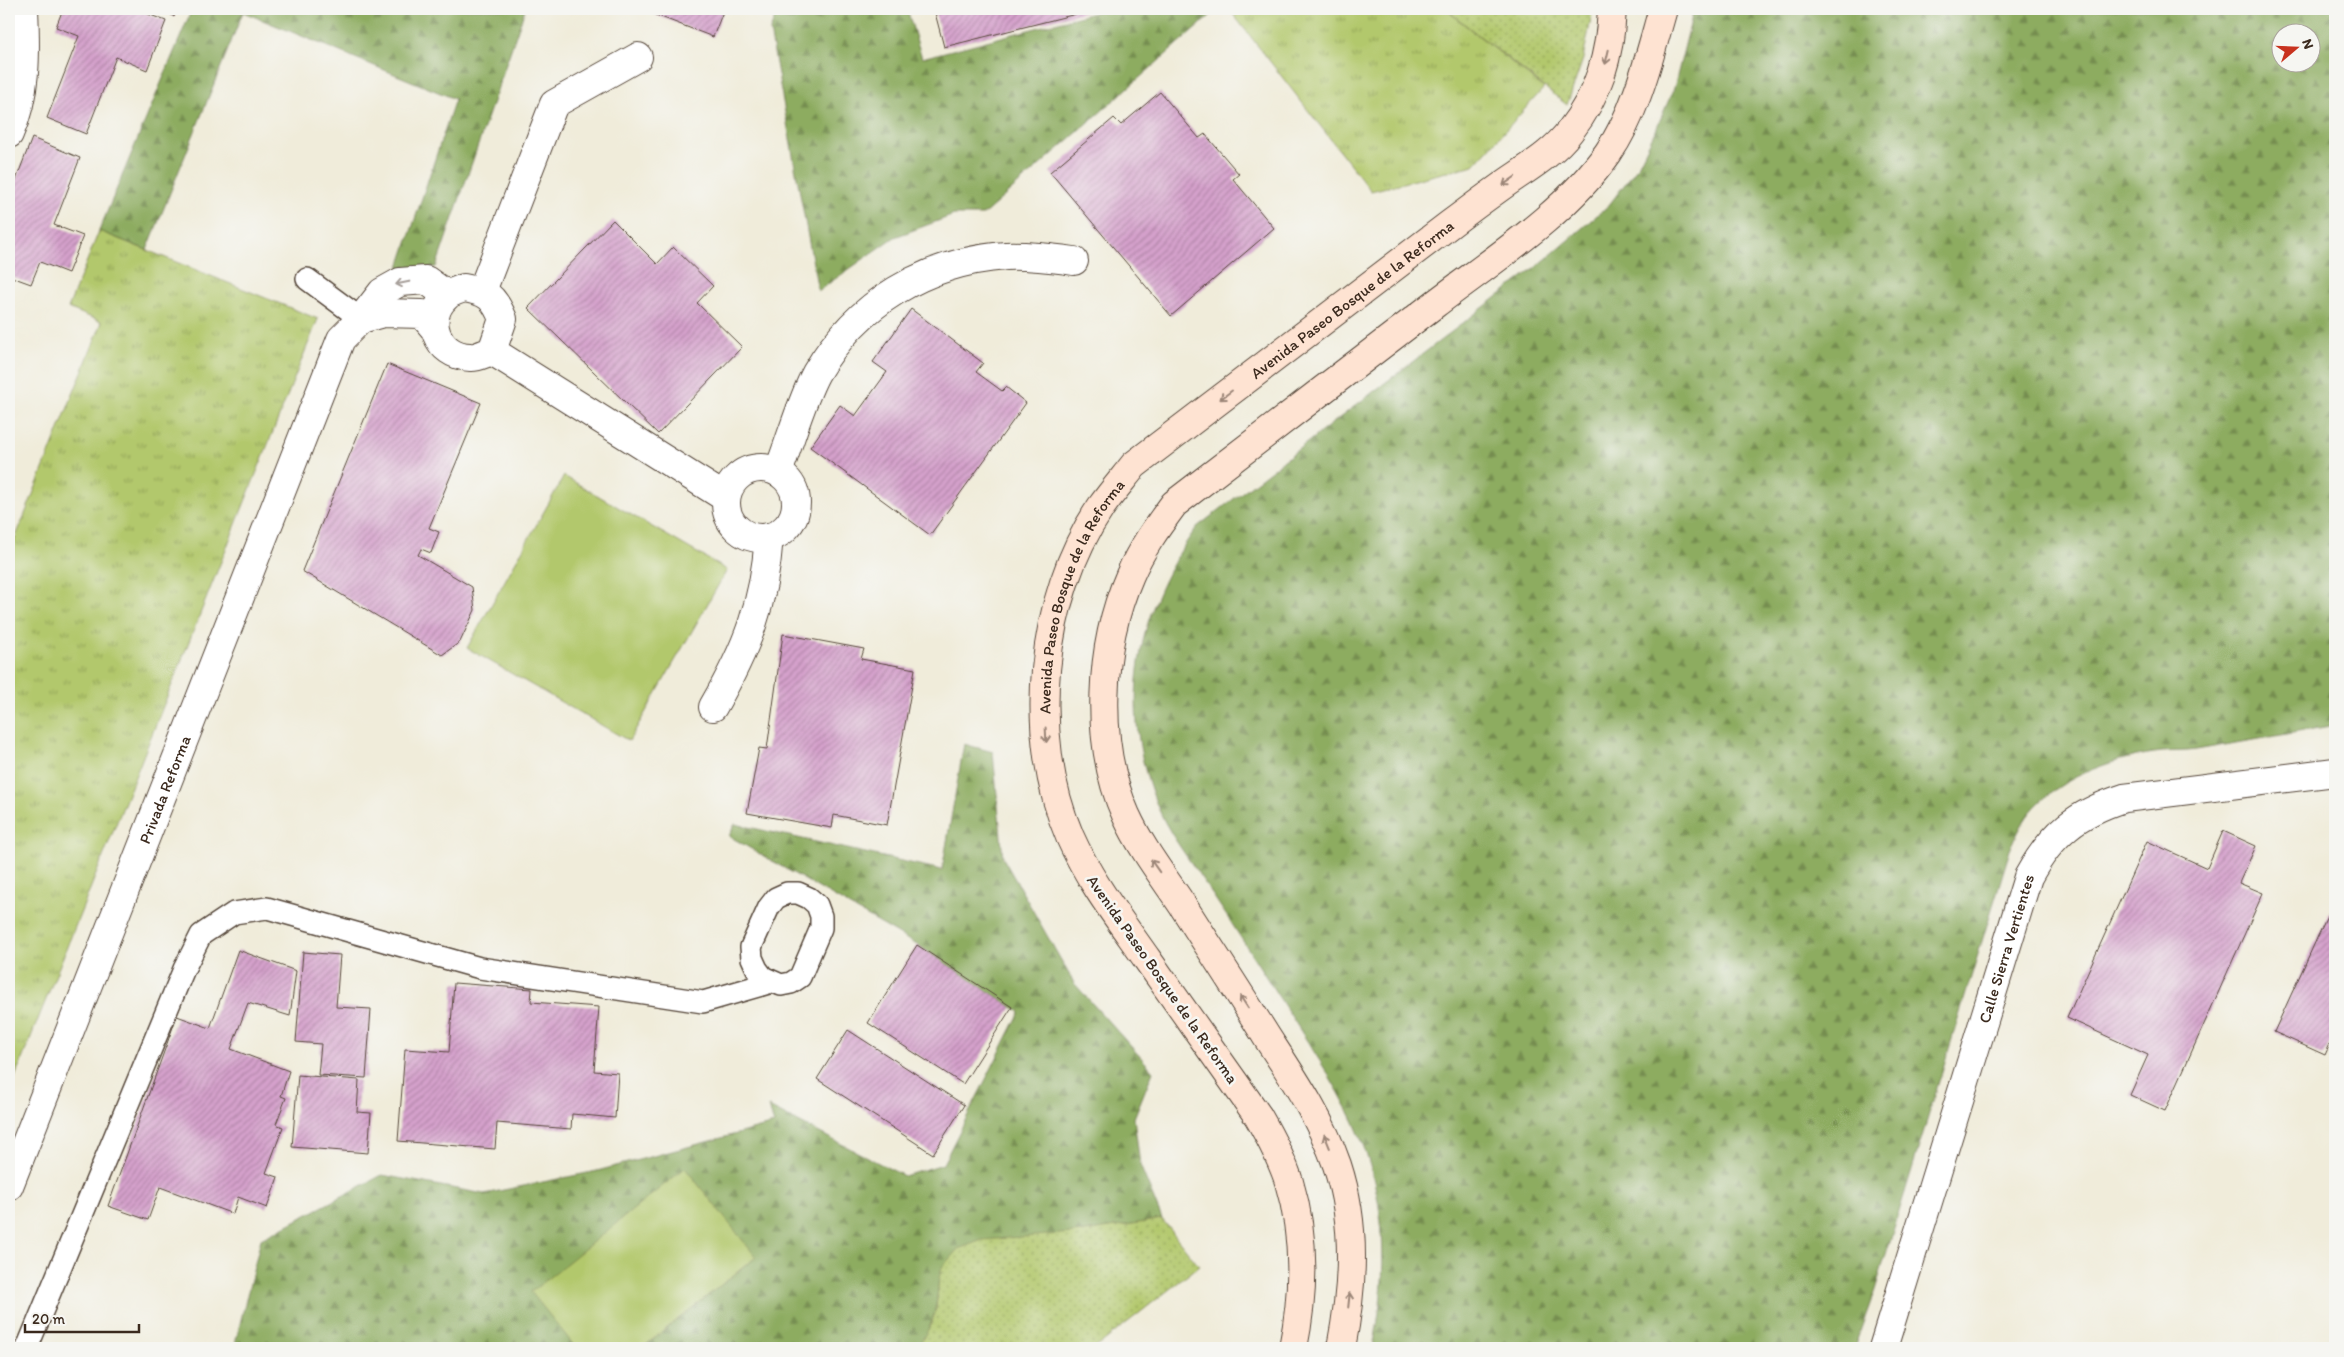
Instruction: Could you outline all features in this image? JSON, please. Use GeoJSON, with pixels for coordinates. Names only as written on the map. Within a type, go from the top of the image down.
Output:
{"type":"FeatureCollection","features":[{"type":"Feature","properties":{"kind":"main road","name":"Avenida Paseo Bosque de la Reforma"},"geometry":{"type":"LineString","coordinates":[[1293,1348],[1301,1270],[1301,1242],[1289,1181],[1276,1149],[1258,1116],[1097,889],[1070,837],[1055,790],[1046,741],[1045,694],[1048,645],[1059,599],[1078,552],[1100,508],[1134,465],[1487,196],[1551,151],[1585,111],[1598,87],[1606,62],[1612,9]]}},
{"type":"Feature","properties":{"kind":"main road","name":"Avenida Paseo Bosque de la Reforma"},"geometry":{"type":"LineString","coordinates":[[1341,1348],[1349,1305],[1351,1239],[1347,1206],[1337,1166],[1322,1127],[1302,1091],[1180,903],[1148,858],[1125,814],[1113,775],[1106,735],[1104,694],[1108,654],[1116,614],[1130,575],[1149,538],[1174,504],[1520,240],[1586,183],[1610,151],[1628,114],[1644,77],[1663,9]]}},
{"type":"Feature","properties":{"kind":"street"},"geometry":{"type":"LineString","coordinates":[[9,134],[18,114],[26,57],[24,9]]}},
{"type":"Feature","properties":{"kind":"street"},"geometry":{"type":"LineString","coordinates":[[482,291],[554,104],[638,57]]}},
{"type":"Feature","properties":{"kind":"street"},"geometry":{"type":"LineString","coordinates":[[778,472],[815,375],[846,333],[882,298],[926,276],[972,261],[1006,256],[1074,261]]}},
{"type":"Feature","properties":{"kind":"street","name":"Privada Reforma"},"geometry":{"type":"LineString","coordinates":[[9,1186],[341,338],[361,319],[382,292],[400,282],[426,280],[447,295]]}},
{"type":"Feature","properties":{"kind":"street"},"geometry":{"type":"LineString","coordinates":[[433,327],[436,309],[447,295],[464,288],[482,291],[496,302],[503,319],[492,351]]}},
{"type":"Feature","properties":{"kind":"street"},"geometry":{"type":"LineString","coordinates":[[361,319],[383,313],[422,314],[433,327],[440,343],[454,355],[472,358],[492,351]]}},
{"type":"Feature","properties":{"kind":"street"},"geometry":{"type":"LineString","coordinates":[[492,351],[726,498]]}},
{"type":"Feature","properties":{"kind":"street"},"geometry":{"type":"LineString","coordinates":[[765,468],[778,472],[788,482],[794,494],[795,508],[791,520],[782,531],[770,537],[756,538],[743,533],[732,524],[727,512],[726,498],[730,485],[739,475],[751,469],[765,468]]}},
{"type":"Feature","properties":{"kind":"street"},"geometry":{"type":"LineString","coordinates":[[713,707],[735,670],[752,630],[761,600],[770,537]]}},
{"type":"Feature","properties":{"kind":"street","name":"Calle Sierra Vertientes"},"geometry":{"type":"LineString","coordinates":[[1883,1348],[2028,877],[2040,854],[2056,834],[2076,818],[2099,806],[2124,798],[2335,772]]}},
{"type":"Feature","properties":{"kind":"lane"},"geometry":{"type":"LineString","coordinates":[[307,279],[361,319]]}},
{"type":"Feature","properties":{"kind":"lane"},"geometry":{"type":"LineString","coordinates":[[27,1348],[184,969],[201,935],[234,913],[267,908],[480,968],[703,1002],[772,982]]}},
{"type":"Feature","properties":{"kind":"green space"},"geometry":{"type":"Polygon","coordinates":[[[192,9],[525,9],[436,267],[398,270],[455,99],[243,12],[147,250],[99,231],[192,9]]]}},
{"type":"Feature","properties":{"kind":"green space"},"geometry":{"type":"Polygon","coordinates":[[[778,9],[907,9],[922,58],[1108,9],[1218,9],[983,215],[954,215],[895,237],[818,291],[770,31],[778,9]]]}},
{"type":"Feature","properties":{"kind":"green space"},"geometry":{"type":"Polygon","coordinates":[[[1229,9],[1445,9],[1544,88],[1474,165],[1371,191],[1229,9]]]}},
{"type":"Feature","properties":{"kind":"green space"},"geometry":{"type":"Polygon","coordinates":[[[1450,9],[1593,9],[1583,59],[1567,105],[1448,11],[1450,9]]]}},
{"type":"Feature","properties":{"kind":"green space"},"geometry":{"type":"Polygon","coordinates":[[[1694,9],[2335,9],[2335,725],[2196,750],[2145,754],[2111,763],[2077,776],[2062,785],[2048,795],[2027,817],[2010,850],[1875,1290],[1854,1348],[1373,1348],[1380,1299],[1383,1252],[1379,1205],[1367,1156],[1347,1108],[1330,1077],[1165,822],[1155,800],[1144,764],[1138,729],[1136,693],[1140,658],[1148,624],[1160,590],[1176,558],[1197,527],[1540,264],[1609,205],[1637,168],[1674,88],[1694,9]]]}},
{"type":"Feature","properties":{"kind":"green space"},"geometry":{"type":"Polygon","coordinates":[[[99,231],[318,319],[9,1092],[9,554],[102,322],[68,308],[99,231]]]}},
{"type":"Feature","properties":{"kind":"green space"},"geometry":{"type":"Polygon","coordinates":[[[564,476],[727,570],[629,741],[467,648],[564,476]]]}},
{"type":"Feature","properties":{"kind":"green space"},"geometry":{"type":"Polygon","coordinates":[[[964,744],[993,752],[1003,858],[1074,983],[1153,1071],[1134,1118],[1140,1165],[1162,1219],[1086,1232],[938,1290],[932,1320],[926,1335],[917,1348],[642,1348],[756,1257],[532,1291],[576,1348],[234,1348],[261,1239],[382,1175],[484,1194],[597,1171],[774,1124],[769,1107],[904,1176],[943,1164],[1020,1012],[917,945],[729,836],[735,824],[942,870],[964,744]]]}},
{"type":"Feature","properties":{"kind":"green space"},"geometry":{"type":"Polygon","coordinates":[[[685,1168],[756,1257],[642,1348],[576,1348],[531,1292],[685,1168]]]}},
{"type":"Feature","properties":{"kind":"green space"},"geometry":{"type":"Polygon","coordinates":[[[1162,1219],[1199,1266],[1095,1348],[917,1348],[931,1325],[936,1308],[942,1267],[958,1249],[982,1240],[1086,1232],[1162,1219]]]}},
{"type":"Feature","properties":{"kind":"building"},"geometry":{"type":"Polygon","coordinates":[[[63,9],[135,9],[166,21],[147,70],[116,57],[86,134],[47,118],[79,36],[56,27],[63,9]]]}},
{"type":"Feature","properties":{"kind":"building"},"geometry":{"type":"Polygon","coordinates":[[[163,9],[177,9],[174,17],[163,9]]]}},
{"type":"Feature","properties":{"kind":"building"},"geometry":{"type":"Polygon","coordinates":[[[640,9],[724,9],[713,37],[640,9]]]}},
{"type":"Feature","properties":{"kind":"building"},"geometry":{"type":"Polygon","coordinates":[[[934,9],[1096,9],[944,47],[934,9]]]}},
{"type":"Feature","properties":{"kind":"building"},"geometry":{"type":"Polygon","coordinates":[[[1160,92],[1199,138],[1205,134],[1239,174],[1233,179],[1274,228],[1171,316],[1050,172],[1114,118],[1121,125],[1160,92]]]}},
{"type":"Feature","properties":{"kind":"building"},"geometry":{"type":"Polygon","coordinates":[[[32,138],[80,158],[54,225],[83,236],[68,273],[40,262],[31,284],[9,276],[9,198],[32,138]]]}},
{"type":"Feature","properties":{"kind":"building"},"geometry":{"type":"Polygon","coordinates":[[[613,220],[657,264],[673,247],[713,286],[697,303],[742,347],[658,434],[528,308],[613,220]]]}},
{"type":"Feature","properties":{"kind":"building"},"geometry":{"type":"Polygon","coordinates":[[[911,309],[983,363],[976,372],[1002,391],[1006,387],[1026,403],[930,535],[810,447],[840,405],[855,416],[887,372],[873,362],[911,309]]]}},
{"type":"Feature","properties":{"kind":"building"},"geometry":{"type":"Polygon","coordinates":[[[387,364],[481,403],[429,528],[439,532],[431,553],[421,549],[418,555],[472,587],[475,610],[460,642],[442,655],[302,571],[387,364]]]}},
{"type":"Feature","properties":{"kind":"building"},"geometry":{"type":"Polygon","coordinates":[[[783,634],[864,649],[861,659],[915,669],[887,825],[834,815],[832,828],[747,813],[759,748],[767,749],[783,634]]]}},
{"type":"Feature","properties":{"kind":"building"},"geometry":{"type":"Polygon","coordinates":[[[2223,831],[2256,846],[2239,883],[2263,893],[2165,1111],[2130,1095],[2148,1055],[2067,1018],[2147,841],[2207,868],[2223,831]]]}},
{"type":"Feature","properties":{"kind":"building"},"geometry":{"type":"Polygon","coordinates":[[[2329,912],[2335,916],[2335,1033],[2325,1055],[2274,1032],[2329,912]]]}},
{"type":"Feature","properties":{"kind":"building"},"geometry":{"type":"Polygon","coordinates":[[[917,945],[1012,1007],[963,1084],[868,1023],[917,945]]]}},
{"type":"Feature","properties":{"kind":"building"},"geometry":{"type":"Polygon","coordinates":[[[238,950],[296,971],[290,1016],[248,1003],[231,1049],[289,1071],[281,1096],[286,1098],[276,1124],[283,1127],[266,1173],[278,1177],[267,1208],[238,1197],[233,1214],[160,1187],[148,1220],[108,1206],[177,1016],[210,1028],[238,950]]]}},
{"type":"Feature","properties":{"kind":"building"},"geometry":{"type":"Polygon","coordinates":[[[303,952],[340,955],[336,1007],[371,1009],[366,1078],[318,1075],[321,1044],[296,1042],[303,952]]]}},
{"type":"Feature","properties":{"kind":"building"},"geometry":{"type":"Polygon","coordinates":[[[454,983],[532,989],[531,1002],[599,1007],[594,1071],[618,1073],[615,1118],[572,1114],[571,1129],[497,1123],[495,1149],[398,1141],[405,1049],[449,1052],[454,983]]]}},
{"type":"Feature","properties":{"kind":"building"},"geometry":{"type":"Polygon","coordinates":[[[848,1030],[964,1105],[933,1154],[817,1079],[848,1030]]]}},
{"type":"Feature","properties":{"kind":"building"},"geometry":{"type":"Polygon","coordinates":[[[298,1075],[359,1080],[357,1112],[371,1113],[368,1153],[292,1147],[298,1075]]]}}]}
